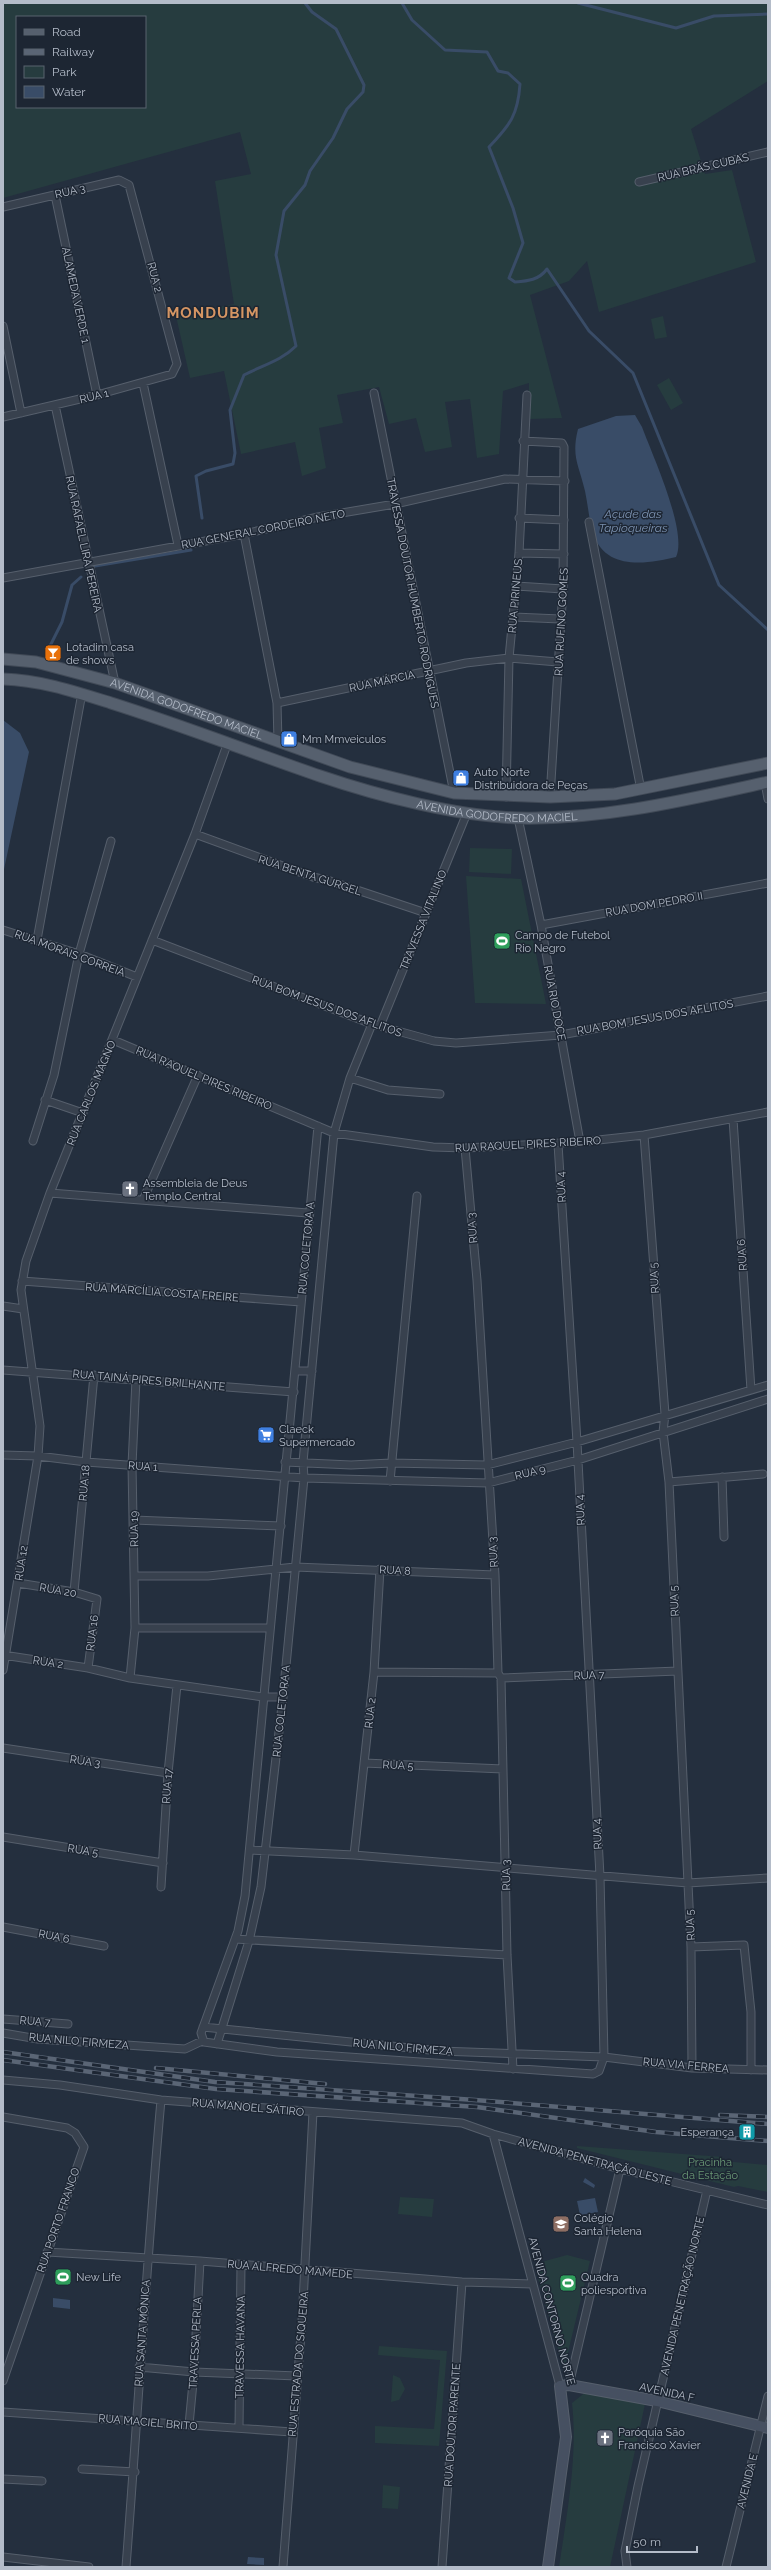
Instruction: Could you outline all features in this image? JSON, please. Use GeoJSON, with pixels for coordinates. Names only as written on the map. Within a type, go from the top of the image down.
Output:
{"type":"FeatureCollection","features":[{"type":"Feature","properties":{"kind":"main road","name":"AVENIDA GODOFREDO MACIEL"},"geometry":{"type":"LineString","coordinates":[[3,659],[36,662],[115,683],[350,767],[454,793],[506,797],[550,797],[615,794],[641,790],[768,763]]}},
{"type":"Feature","properties":{"kind":"main road","name":"AVENIDA GODOFREDO MACIEL"},"geometry":{"type":"LineString","coordinates":[[3,678],[39,682],[82,693],[228,742],[322,777],[390,796],[467,813],[518,818],[587,816],[628,810],[766,782]]}},
{"type":"Feature","properties":{"kind":"street","name":"RUA BRÁS CUBAS"},"geometry":{"type":"LineString","coordinates":[[639,182],[768,152]]}},
{"type":"Feature","properties":{"kind":"street","name":"RUA 3"},"geometry":{"type":"LineString","coordinates":[[3,207],[119,180],[129,185],[132,191]]}},
{"type":"Feature","properties":{"kind":"street","name":"RUA 2"},"geometry":{"type":"LineString","coordinates":[[132,191],[178,364]]}},
{"type":"Feature","properties":{"kind":"street","name":"ALAMEDA VERDE 1"},"geometry":{"type":"LineString","coordinates":[[55,195],[97,395]]}},
{"type":"Feature","properties":{"kind":"street"},"geometry":{"type":"LineString","coordinates":[[3,326],[21,413]]}},
{"type":"Feature","properties":{"kind":"street","name":"RUA 1"},"geometry":{"type":"LineString","coordinates":[[3,417],[97,395],[172,374],[178,364]]}},
{"type":"Feature","properties":{"kind":"street"},"geometry":{"type":"LineString","coordinates":[[142,383],[178,545]]}},
{"type":"Feature","properties":{"kind":"street","name":"TRAVESSA DOUTOR HUMBERTO RODRIGUES"},"geometry":{"type":"LineString","coordinates":[[374,393],[454,793]]}},
{"type":"Feature","properties":{"kind":"street","name":"RUA PIRINEUS"},"geometry":{"type":"LineString","coordinates":[[506,797],[509,658],[519,553],[523,442],[527,395]]}},
{"type":"Feature","properties":{"kind":"street","name":"RUA RAFAEL LIRA PEREIRA"},"geometry":{"type":"LineString","coordinates":[[55,405],[115,683]]}},
{"type":"Feature","properties":{"kind":"street","name":"RUA RUFINO GOMES"},"geometry":{"type":"LineString","coordinates":[[523,442],[562,443],[564,447],[565,481],[563,589],[550,797]]}},
{"type":"Feature","properties":{"kind":"street","name":"RUA GENERAL CORDEIRO NETO"},"geometry":{"type":"LineString","coordinates":[[3,578],[65,565],[88,563],[178,545],[244,534],[318,517],[395,504],[505,479],[565,481]]}},
{"type":"Feature","properties":{"kind":"street"},"geometry":{"type":"LineString","coordinates":[[520,518],[564,520]]}},
{"type":"Feature","properties":{"kind":"street"},"geometry":{"type":"LineString","coordinates":[[588,522],[641,790]]}},
{"type":"Feature","properties":{"kind":"street"},"geometry":{"type":"LineString","coordinates":[[244,534],[277,703],[278,742]]}},
{"type":"Feature","properties":{"kind":"street"},"geometry":{"type":"LineString","coordinates":[[519,553],[564,554]]}},
{"type":"Feature","properties":{"kind":"street"},"geometry":{"type":"LineString","coordinates":[[516,586],[563,589]]}},
{"type":"Feature","properties":{"kind":"street"},"geometry":{"type":"LineString","coordinates":[[514,617],[560,619]]}},
{"type":"Feature","properties":{"kind":"street","name":"RUA MÁRCIA"},"geometry":{"type":"LineString","coordinates":[[277,703],[466,663],[509,658],[558,662]]}},
{"type":"Feature","properties":{"kind":"street"},"geometry":{"type":"LineString","coordinates":[[37,940],[82,693]]}},
{"type":"Feature","properties":{"kind":"street","name":"RUA CARLOS MAGNO"},"geometry":{"type":"LineString","coordinates":[[38,1456],[40,1426],[23,1309],[22,1281],[26,1261],[50,1193],[196,834],[228,742]]}},
{"type":"Feature","properties":{"kind":"street"},"geometry":{"type":"LineString","coordinates":[[766,782],[768,799]]}},
{"type":"Feature","properties":{"kind":"street","name":"TRAVESSA VITALINO"},"geometry":{"type":"LineString","coordinates":[[334,1132],[350,1078],[376,1025],[426,913],[467,813]]}},
{"type":"Feature","properties":{"kind":"street","name":"RUA RIO DOCE"},"geometry":{"type":"LineString","coordinates":[[518,818],[541,924],[580,1142]]}},
{"type":"Feature","properties":{"kind":"street","name":"RUA BENTA GURGEL"},"geometry":{"type":"LineString","coordinates":[[196,834],[306,875],[330,880],[426,913]]}},
{"type":"Feature","properties":{"kind":"street"},"geometry":{"type":"LineString","coordinates":[[33,1141],[54,1075],[79,954],[111,841]]}},
{"type":"Feature","properties":{"kind":"street","name":"RUA DOM PEDRO II"},"geometry":{"type":"LineString","coordinates":[[541,924],[768,883]]}},
{"type":"Feature","properties":{"kind":"street","name":"RUA MORAIS CORREIA"},"geometry":{"type":"LineString","coordinates":[[3,930],[79,954],[137,978]]}},
{"type":"Feature","properties":{"kind":"street","name":"RUA BOM JESUS DOS AFLITOS"},"geometry":{"type":"LineString","coordinates":[[152,940],[376,1025],[434,1041],[456,1043],[561,1035],[768,996]]}},
{"type":"Feature","properties":{"kind":"street","name":"RUA RAQUEL PIRES RIBEIRO"},"geometry":{"type":"LineString","coordinates":[[113,1040],[318,1126],[334,1132],[374,1140],[465,1148],[558,1144],[644,1136],[768,1112]]}},
{"type":"Feature","properties":{"kind":"street"},"geometry":{"type":"LineString","coordinates":[[143,1200],[198,1075]]}},
{"type":"Feature","properties":{"kind":"street"},"geometry":{"type":"LineString","coordinates":[[350,1078],[388,1090],[440,1094]]}},
{"type":"Feature","properties":{"kind":"street"},"geometry":{"type":"LineString","coordinates":[[45,1100],[83,1112]]}},
{"type":"Feature","properties":{"kind":"street","name":"RUA 6"},"geometry":{"type":"LineString","coordinates":[[733,1119],[752,1390]]}},
{"type":"Feature","properties":{"kind":"street","name":"RUA COLETORA A"},"geometry":{"type":"LineString","coordinates":[[201,2040],[203,2027],[235,1939],[245,1896],[263,1697],[278,1570],[283,1476],[294,1392],[308,1213],[318,1126]]}},
{"type":"Feature","properties":{"kind":"street","name":"RUA COLETORA A"},"geometry":{"type":"LineString","coordinates":[[217,2044],[249,1941],[266,1851],[283,1697],[304,1478],[303,1462],[334,1132]]}},
{"type":"Feature","properties":{"kind":"street","name":"RUA 5"},"geometry":{"type":"LineString","coordinates":[[644,1136],[665,1414],[663,1432],[669,1482],[691,1947],[692,2068]]}},
{"type":"Feature","properties":{"kind":"street","name":"RUA 4"},"geometry":{"type":"LineString","coordinates":[[558,1144],[577,1442],[588,1675],[600,1876],[604,2057]]}},
{"type":"Feature","properties":{"kind":"street","name":"RUA 3"},"geometry":{"type":"LineString","coordinates":[[465,1148],[477,1280],[488,1483],[495,1575],[503,1770],[507,1955],[513,2069]]}},
{"type":"Feature","properties":{"kind":"street"},"geometry":{"type":"LineString","coordinates":[[50,1193],[308,1213]]}},
{"type":"Feature","properties":{"kind":"street"},"geometry":{"type":"LineString","coordinates":[[390,1481],[417,1196]]}},
{"type":"Feature","properties":{"kind":"street","name":"RUA MARCÍLIA COSTA FREIRE"},"geometry":{"type":"LineString","coordinates":[[22,1281],[301,1302]]}},
{"type":"Feature","properties":{"kind":"street"},"geometry":{"type":"LineString","coordinates":[[3,1306],[23,1309]]}},
{"type":"Feature","properties":{"kind":"street","name":"RUA TAINÁ PIRES BRILHANTE"},"geometry":{"type":"LineString","coordinates":[[3,1370],[94,1375],[294,1392]]}},
{"type":"Feature","properties":{"kind":"street"},"geometry":{"type":"LineString","coordinates":[[296,1371],[312,1371]]}},
{"type":"Feature","properties":{"kind":"street","name":"RUA 18"},"geometry":{"type":"LineString","coordinates":[[74,1592],[94,1375]]}},
{"type":"Feature","properties":{"kind":"street","name":"RUA 19"},"geometry":{"type":"LineString","coordinates":[[130,1678],[135,1628],[132,1465],[136,1379]]}},
{"type":"Feature","properties":{"kind":"street","name":"RUA 9"},"geometry":{"type":"LineString","coordinates":[[285,1462],[351,1465],[391,1463],[488,1465],[577,1442],[665,1414],[768,1385]]}},
{"type":"Feature","properties":{"kind":"street","name":"RUA 9"},"geometry":{"type":"LineString","coordinates":[[283,1476],[390,1481],[488,1483],[578,1460],[768,1399]]}},
{"type":"Feature","properties":{"kind":"street","name":"RUA 1"},"geometry":{"type":"LineString","coordinates":[[3,1455],[38,1456],[86,1462],[283,1476]]}},
{"type":"Feature","properties":{"kind":"street","name":"RUA 12"},"geometry":{"type":"LineString","coordinates":[[3,1670],[4,1656],[18,1583],[38,1456]]}},
{"type":"Feature","properties":{"kind":"street"},"geometry":{"type":"LineString","coordinates":[[669,1482],[763,1474]]}},
{"type":"Feature","properties":{"kind":"street"},"geometry":{"type":"LineString","coordinates":[[722,1478],[724,1537]]}},
{"type":"Feature","properties":{"kind":"street"},"geometry":{"type":"LineString","coordinates":[[134,1520],[281,1526]]}},
{"type":"Feature","properties":{"kind":"street","name":"RUA 8"},"geometry":{"type":"LineString","coordinates":[[134,1576],[208,1576],[278,1570],[295,1567],[380,1569],[495,1575]]}},
{"type":"Feature","properties":{"kind":"street","name":"RUA 2"},"geometry":{"type":"LineString","coordinates":[[354,1855],[374,1672],[380,1569]]}},
{"type":"Feature","properties":{"kind":"street","name":"RUA 20"},"geometry":{"type":"LineString","coordinates":[[18,1583],[74,1592],[97,1599]]}},
{"type":"Feature","properties":{"kind":"street","name":"RUA 16"},"geometry":{"type":"LineString","coordinates":[[88,1668],[97,1599]]}},
{"type":"Feature","properties":{"kind":"street"},"geometry":{"type":"LineString","coordinates":[[135,1628],[270,1628]]}},
{"type":"Feature","properties":{"kind":"street","name":"RUA 2"},"geometry":{"type":"LineString","coordinates":[[4,1656],[88,1668],[130,1678],[177,1685],[263,1697],[283,1697]]}},
{"type":"Feature","properties":{"kind":"street","name":"RUA 7"},"geometry":{"type":"LineString","coordinates":[[374,1672],[499,1675],[588,1675],[678,1671]]}},
{"type":"Feature","properties":{"kind":"street","name":"RUA 17"},"geometry":{"type":"LineString","coordinates":[[162,1887],[168,1773],[177,1685]]}},
{"type":"Feature","properties":{"kind":"street","name":"RUA 3"},"geometry":{"type":"LineString","coordinates":[[3,1748],[168,1773]]}},
{"type":"Feature","properties":{"kind":"street","name":"RUA 5"},"geometry":{"type":"LineString","coordinates":[[364,1763],[503,1770]]}},
{"type":"Feature","properties":{"kind":"street","name":"RUA 5"},"geometry":{"type":"LineString","coordinates":[[3,1837],[163,1863]]}},
{"type":"Feature","properties":{"kind":"street"},"geometry":{"type":"LineString","coordinates":[[250,1850],[354,1855],[688,1883],[768,1878]]}},
{"type":"Feature","properties":{"kind":"street","name":"RUA 6"},"geometry":{"type":"LineString","coordinates":[[3,1927],[104,1946]]}},
{"type":"Feature","properties":{"kind":"street"},"geometry":{"type":"LineString","coordinates":[[235,1939],[507,1955]]}},
{"type":"Feature","properties":{"kind":"street"},"geometry":{"type":"LineString","coordinates":[[691,1947],[744,1945],[751,2012],[751,2070]]}},
{"type":"Feature","properties":{"kind":"street","name":"RUA 7"},"geometry":{"type":"LineString","coordinates":[[3,2019],[68,2024]]}},
{"type":"Feature","properties":{"kind":"street","name":"RUA NILO FIRMEZA"},"geometry":{"type":"LineString","coordinates":[[3,2033],[38,2039],[185,2049],[201,2040],[217,2044],[277,2052],[593,2074],[599,2071],[604,2057],[512,2055],[440,2050],[222,2031],[203,2027]]}},
{"type":"Feature","properties":{"kind":"street","name":"RUA VIA FERREA"},"geometry":{"type":"LineString","coordinates":[[604,2057],[692,2068],[768,2070]]}},
{"type":"Feature","properties":{"kind":"street","name":"RUA MANOEL SÁTIRO"},"geometry":{"type":"LineString","coordinates":[[3,2080],[60,2085],[162,2100],[395,2117],[462,2124],[493,2134]]}},
{"type":"Feature","properties":{"kind":"street","name":"RUA SANTA MÔNICA"},"geometry":{"type":"LineString","coordinates":[[126,2567],[135,2472],[139,2367],[147,2258],[162,2100]]}},
{"type":"Feature","properties":{"kind":"street","name":"RUA ESTRADA DO SIQUEIRA"},"geometry":{"type":"LineString","coordinates":[[282,2567],[305,2271],[313,2112]]}},
{"type":"Feature","properties":{"kind":"street","name":"RUA PORTO FRANCO"},"geometry":{"type":"LineString","coordinates":[[3,2116],[67,2128],[75,2132],[84,2147],[3,2381]]}},
{"type":"Feature","properties":{"kind":"street","name":"AVENIDA PENETRAÇÃO LESTE"},"geometry":{"type":"LineString","coordinates":[[493,2134],[620,2169],[768,2205]]}},
{"type":"Feature","properties":{"kind":"street","name":"AVENIDA CONTORNO NORTE"},"geometry":{"type":"LineString","coordinates":[[493,2134],[532,2284],[564,2386],[566,2437],[548,2567]]}},
{"type":"Feature","properties":{"kind":"street"},"geometry":{"type":"LineString","coordinates":[[564,2386],[620,2169]]}},
{"type":"Feature","properties":{"kind":"street","name":"AVENIDA PENETRAÇÃO NORTE"},"geometry":{"type":"LineString","coordinates":[[627,2567],[624,2551],[657,2401],[707,2190]]}},
{"type":"Feature","properties":{"kind":"street","name":"RUA ALFREDO MAMEDE"},"geometry":{"type":"LineString","coordinates":[[47,2252],[200,2261],[305,2271],[462,2282],[532,2284]]}},
{"type":"Feature","properties":{"kind":"street","name":"TRAVESSA PERLA"},"geometry":{"type":"LineString","coordinates":[[189,2426],[194,2372],[200,2261]]}},
{"type":"Feature","properties":{"kind":"street","name":"TRAVESSA HAVANA"},"geometry":{"type":"LineString","coordinates":[[239,2428],[241,2265]]}},
{"type":"Feature","properties":{"kind":"street","name":"RUA DOUTOR PARENTE"},"geometry":{"type":"LineString","coordinates":[[442,2567],[462,2282]]}},
{"type":"Feature","properties":{"kind":"street"},"geometry":{"type":"LineString","coordinates":[[139,2367],[194,2372],[297,2376]]}},
{"type":"Feature","properties":{"kind":"street","name":"AVENIDA F"},"geometry":{"type":"LineString","coordinates":[[564,2386],[657,2401],[764,2427]]}},
{"type":"Feature","properties":{"kind":"street","name":"AVENIDA E"},"geometry":{"type":"LineString","coordinates":[[726,2567],[764,2427],[768,2396]]}},
{"type":"Feature","properties":{"kind":"street","name":"RUA MACIEL BRITO"},"geometry":{"type":"LineString","coordinates":[[3,2412],[292,2432]]}},
{"type":"Feature","properties":{"kind":"street"},"geometry":{"type":"LineString","coordinates":[[82,2469],[135,2472]]}},
{"type":"Feature","properties":{"kind":"street"},"geometry":{"type":"LineString","coordinates":[[3,2479],[42,2481]]}},
{"type":"Feature","properties":{"kind":"street"},"geometry":{"type":"LineString","coordinates":[[3,2557],[89,2567]]}},
{"type":"Feature","properties":{"kind":"green space"},"geometry":{"type":"Polygon","coordinates":[[[3,3],[768,3],[768,81],[691,129],[705,174],[732,170],[756,262],[599,312],[587,261],[569,281],[530,295],[562,418],[529,419],[529,383],[503,391],[499,454],[477,458],[470,399],[445,402],[452,447],[425,452],[416,418],[389,424],[379,387],[337,395],[343,423],[319,428],[326,468],[302,476],[295,442],[241,454],[224,371],[190,378],[176,316],[234,304],[215,181],[251,174],[240,132],[3,198],[3,3]]]}},
{"type":"Feature","properties":{"kind":"green space"},"geometry":{"type":"Polygon","coordinates":[[[663,316],[667,337],[655,339],[651,319],[663,316]]]}},
{"type":"Feature","properties":{"kind":"green space"},"geometry":{"type":"Polygon","coordinates":[[[669,378],[683,403],[671,410],[657,385],[669,378]]]}},
{"type":"Feature","properties":{"kind":"green space"},"geometry":{"type":"Polygon","coordinates":[[[470,848],[512,849],[511,874],[469,872],[470,848]]]}},
{"type":"Feature","properties":{"kind":"green space","name":"Campo de Futebol Rio Negro"},"geometry":{"type":"Polygon","coordinates":[[[466,876],[521,879],[546,1004],[475,1003],[466,876]]]}},
{"type":"Feature","properties":{"kind":"green space","name":"Pracinha da Estação"},"geometry":{"type":"Polygon","coordinates":[[[577,2146],[723,2157],[723,2161],[768,2165],[768,2192],[738,2186],[734,2187],[577,2148],[577,2146]]]}},
{"type":"Feature","properties":{"kind":"green space"},"geometry":{"type":"Polygon","coordinates":[[[400,2197],[434,2199],[432,2217],[398,2214],[400,2197]]]}},
{"type":"Feature","properties":{"kind":"green space"},"geometry":{"type":"Polygon","coordinates":[[[567,2255],[590,2261],[564,2369],[534,2264],[567,2255]]]}},
{"type":"Feature","properties":{"kind":"green space"},"geometry":{"type":"Polygon","coordinates":[[[379,2346],[447,2351],[439,2446],[375,2443],[375,2426],[434,2429],[440,2360],[378,2355],[379,2346]]]}},
{"type":"Feature","properties":{"kind":"green space"},"geometry":{"type":"Polygon","coordinates":[[[393,2375],[400,2378],[405,2389],[399,2400],[391,2402],[393,2375]]]}},
{"type":"Feature","properties":{"kind":"green space"},"geometry":{"type":"Polygon","coordinates":[[[587,2391],[645,2404],[610,2567],[559,2567],[573,2464],[574,2444],[572,2403],[587,2391]]]}},
{"type":"Feature","properties":{"kind":"green space"},"geometry":{"type":"Polygon","coordinates":[[[383,2485],[400,2487],[398,2509],[382,2508],[383,2485]]]}},
{"type":"Feature","properties":{"kind":"water","name":"Açude das Tapioqueiras"},"geometry":{"type":"Polygon","coordinates":[[[635,415],[642,427],[667,493],[677,530],[678,545],[676,557],[640,563],[617,559],[607,554],[599,545],[590,523],[585,491],[578,467],[575,447],[578,429],[616,416],[635,415]]]}},
{"type":"Feature","properties":{"kind":"water"},"geometry":{"type":"Polygon","coordinates":[[[3,720],[20,733],[29,752],[3,874],[3,720]]]}},
{"type":"Feature","properties":{"kind":"water"},"geometry":{"type":"Polygon","coordinates":[[[585,2178],[595,2185],[594,2188],[583,2182],[585,2178]]]}},
{"type":"Feature","properties":{"kind":"water"},"geometry":{"type":"Polygon","coordinates":[[[595,2198],[598,2212],[580,2215],[577,2201],[595,2198]]]}},
{"type":"Feature","properties":{"kind":"water"},"geometry":{"type":"Polygon","coordinates":[[[53,2298],[70,2300],[70,2309],[53,2307],[53,2298]]]}},
{"type":"Feature","properties":{"kind":"water"},"geometry":{"type":"Polygon","coordinates":[[[248,2557],[264,2558],[264,2565],[247,2564],[248,2557]]]}},
{"type":"Feature","properties":{"kind":"waterway"},"geometry":{"type":"LineString","coordinates":[[202,518],[196,476],[206,471],[233,464],[235,453],[230,410],[244,375],[278,359],[296,346],[276,255],[284,211],[305,185],[310,171],[333,138],[347,109],[363,92],[364,85],[336,29],[312,12],[305,3]]}},
{"type":"Feature","properties":{"kind":"waterway"},"geometry":{"type":"LineString","coordinates":[[402,3],[412,20],[445,50],[487,52],[498,71],[508,73],[520,84],[517,104],[512,119],[508,126],[489,147],[513,208],[523,243],[509,278],[515,282],[529,280],[537,278],[547,269],[589,331],[633,373],[719,585],[768,630]]}},
{"type":"Feature","properties":{"kind":"waterway"},"geometry":{"type":"LineString","coordinates":[[578,3],[676,28],[714,16],[768,14]]}},
{"type":"Feature","properties":{"kind":"waterway"},"geometry":{"type":"LineString","coordinates":[[95,566],[191,550]]}},
{"type":"Feature","properties":{"kind":"waterway"},"geometry":{"type":"LineString","coordinates":[[48,650],[62,622],[72,585],[81,577]]}},
{"type":"Feature","properties":{"kind":"railway"},"geometry":{"type":"LineString","coordinates":[[3,2052],[215,2082],[475,2100],[768,2124]]}},
{"type":"Feature","properties":{"kind":"railway"},"geometry":{"type":"LineString","coordinates":[[3,2060],[216,2089],[477,2107],[656,2132],[768,2141]]}},
{"type":"Feature","properties":{"kind":"railway"},"geometry":{"type":"LineString","coordinates":[[156,2068],[325,2084]]}},
{"type":"Feature","properties":{"kind":"railway"},"geometry":{"type":"LineString","coordinates":[[720,2115],[768,2117]]}},
{"type":"Feature","properties":{"kind":"place","name":"Lotadim casa de shows"},"geometry":{"type":"Point","coordinates":[53,653]}},
{"type":"Feature","properties":{"kind":"place","name":"Mm Mmveiculos"},"geometry":{"type":"Point","coordinates":[289,739]}},
{"type":"Feature","properties":{"kind":"place","name":"Auto Norte Distribuidora de Peças"},"geometry":{"type":"Point","coordinates":[461,778]}},
{"type":"Feature","properties":{"kind":"place","name":"Campo de Futebol Rio Negro"},"geometry":{"type":"Point","coordinates":[502,941]}},
{"type":"Feature","properties":{"kind":"place","name":"Assembleia de Deus Templo Central"},"geometry":{"type":"Point","coordinates":[130,1189]}},
{"type":"Feature","properties":{"kind":"place","name":"Claeck Supermercado"},"geometry":{"type":"Point","coordinates":[266,1435]}},
{"type":"Feature","properties":{"kind":"place","name":"Esperança"},"geometry":{"type":"Point","coordinates":[747,2132]}},
{"type":"Feature","properties":{"kind":"place","name":"Colégio Santa Helena"},"geometry":{"type":"Point","coordinates":[561,2224]}},
{"type":"Feature","properties":{"kind":"place","name":"New Life"},"geometry":{"type":"Point","coordinates":[63,2277]}},
{"type":"Feature","properties":{"kind":"place","name":"Quadra poliesportiva"},"geometry":{"type":"Point","coordinates":[568,2283]}},
{"type":"Feature","properties":{"kind":"place","name":"Paróquia São Francisco Xavier"},"geometry":{"type":"Point","coordinates":[605,2438]}},
{"type":"Feature","properties":{"kind":"district","name":"MONDUBIM"},"geometry":{"type":"Point","coordinates":[213,313]}}]}
